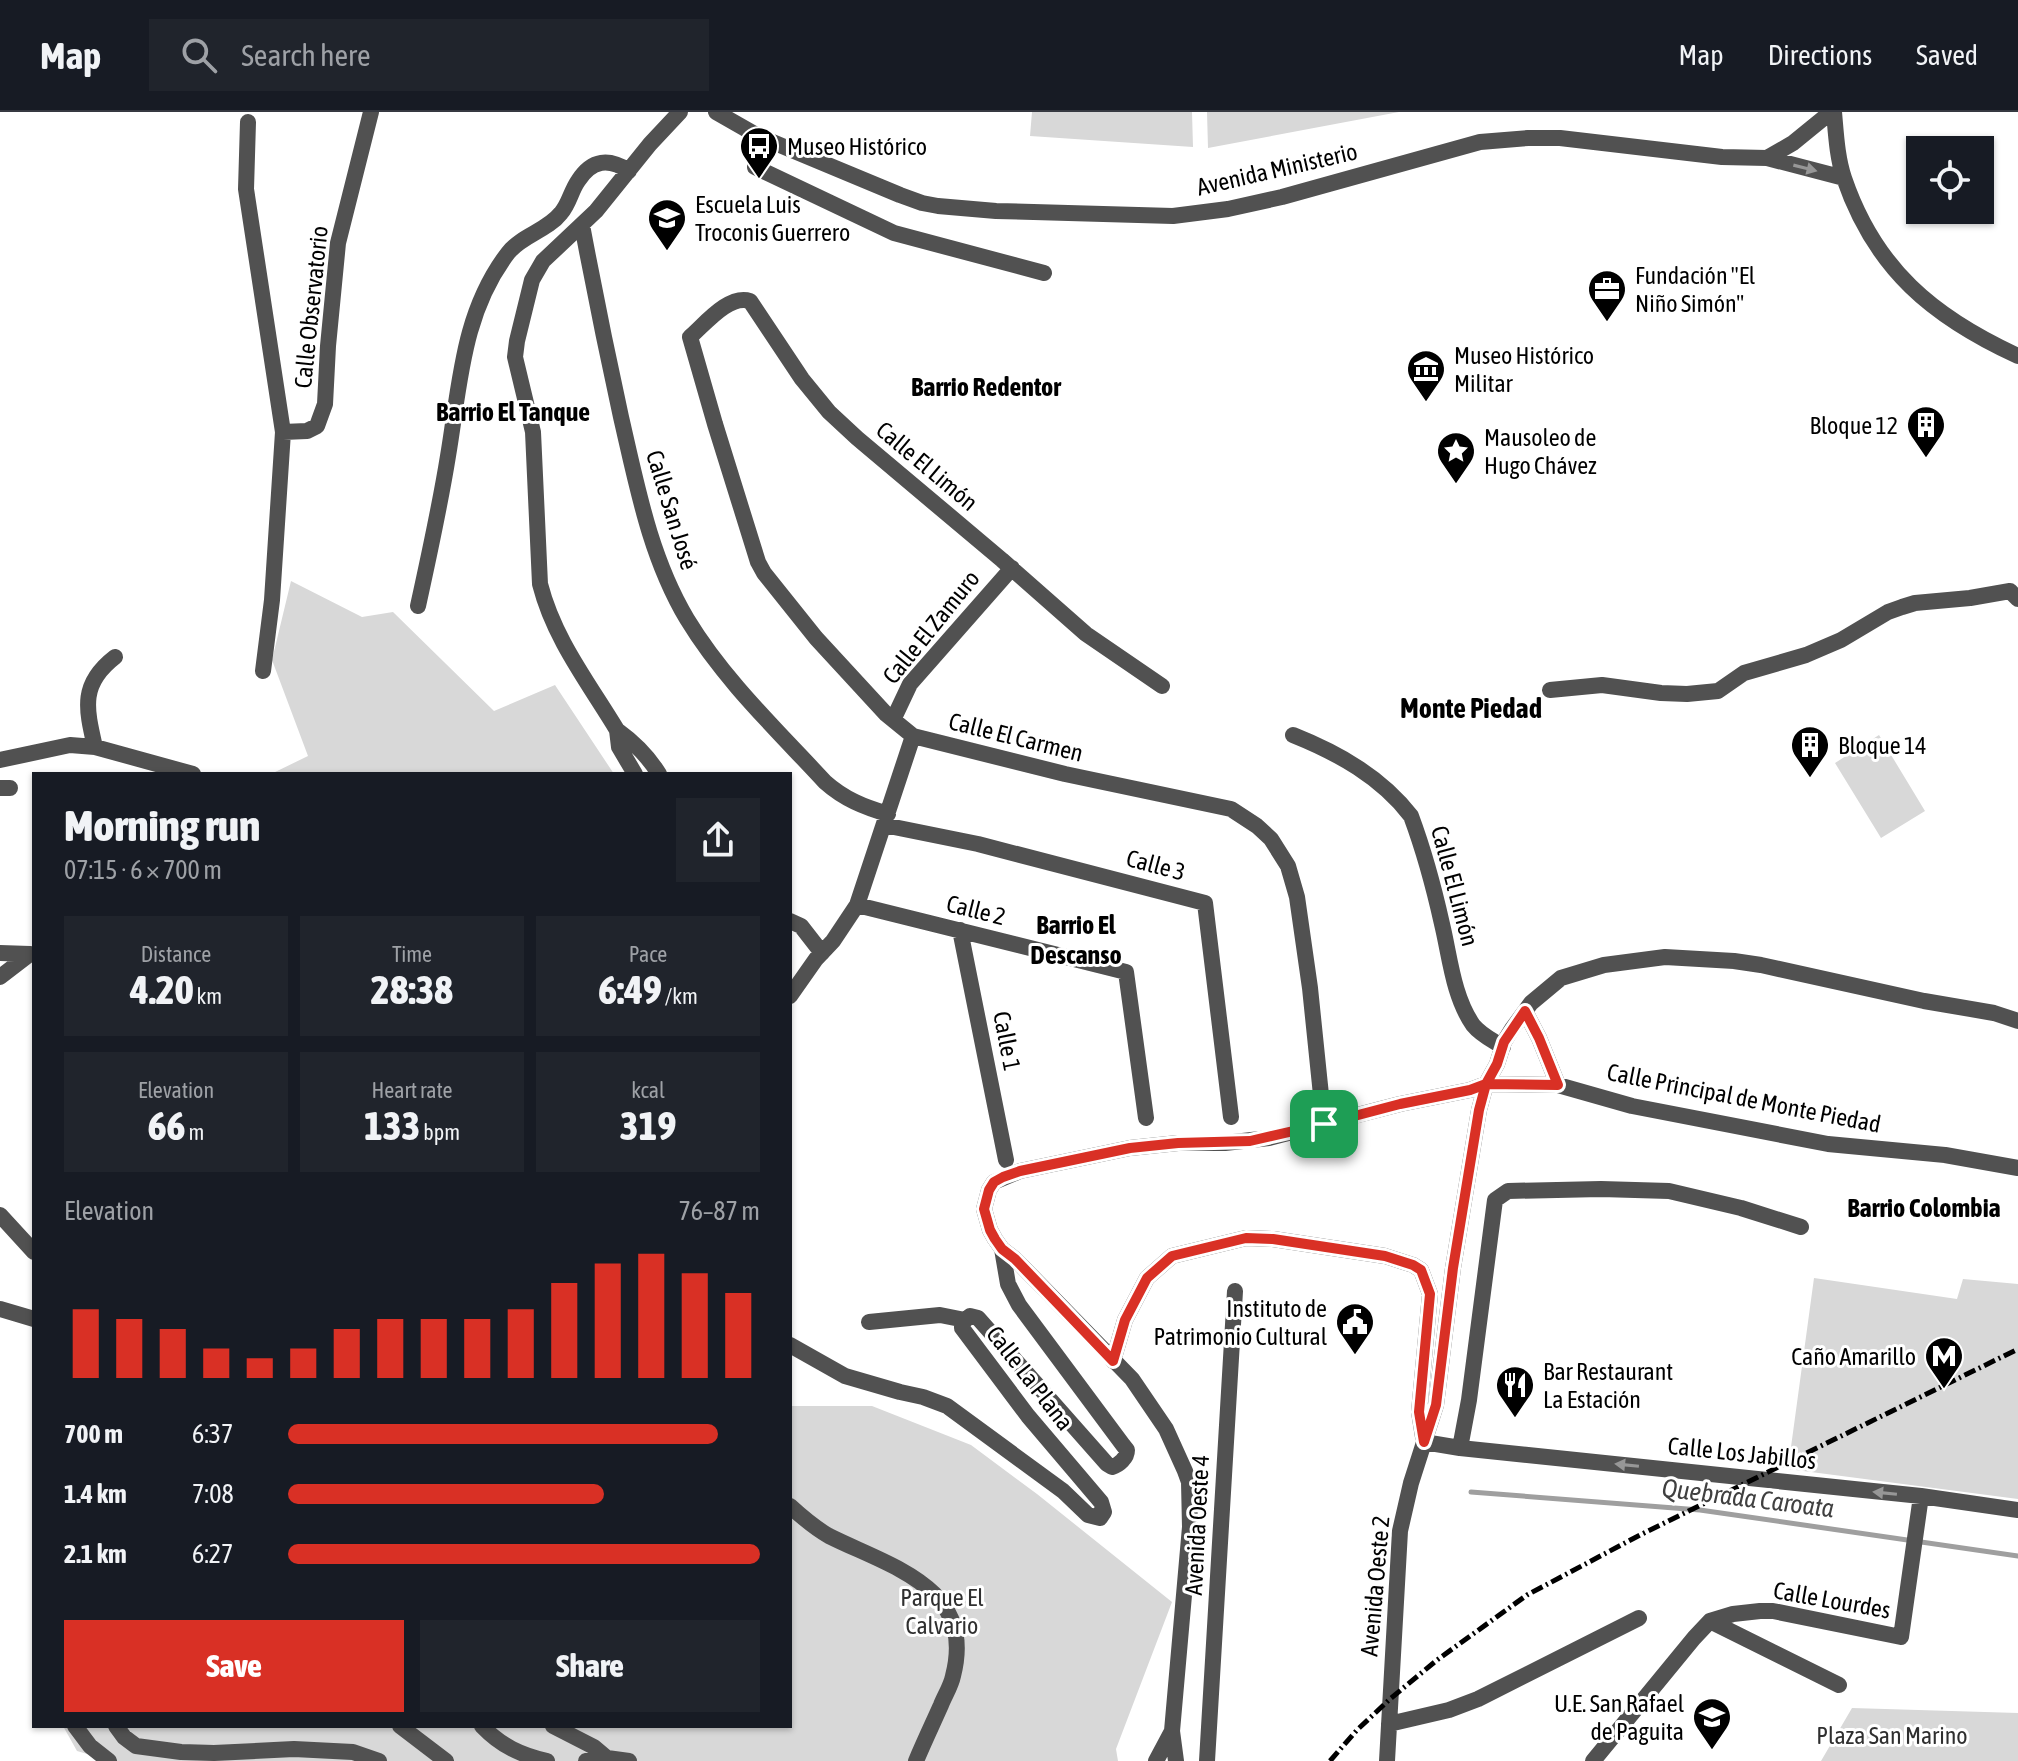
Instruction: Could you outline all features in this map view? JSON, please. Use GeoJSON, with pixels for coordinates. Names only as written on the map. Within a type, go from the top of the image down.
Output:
{"type":"FeatureCollection","features":[{"type":"Feature","properties":{"kind":"street","name":"Calle Observatorio"},"geometry":{"type":"LineString","coordinates":[[283,432],[307,431],[317,426],[321,419],[325,404],[338,243],[371,112]]}},
{"type":"Feature","properties":{"kind":"street"},"geometry":{"type":"LineString","coordinates":[[658,772],[648,757],[617,730],[559,637],[544,600],[540,584],[533,432],[515,357],[536,271],[596,211],[680,112]]}},
{"type":"Feature","properties":{"kind":"street","name":"Avenida Ministerio"},"geometry":{"type":"LineString","coordinates":[[716,112],[758,136],[922,203],[996,211],[1173,216],[1228,209],[1282,197],[1464,145],[1507,139],[1560,138],[1722,157],[1767,158],[1844,178]]}},
{"type":"Feature","properties":{"kind":"street"},"geometry":{"type":"LineString","coordinates":[[1767,158],[1793,143],[1833,112]]}},
{"type":"Feature","properties":{"kind":"street"},"geometry":{"type":"LineString","coordinates":[[1833,112],[1844,178],[1875,245],[1891,267],[1941,313],[1967,331],[2018,356]]}},
{"type":"Feature","properties":{"kind":"street","name":"Calle Observatorio"},"geometry":{"type":"LineString","coordinates":[[248,122],[246,189],[283,432],[272,600],[263,671]]}},
{"type":"Feature","properties":{"kind":"street"},"geometry":{"type":"LineString","coordinates":[[758,136],[755,167],[813,195],[894,233],[1044,273]]}},
{"type":"Feature","properties":{"kind":"street"},"geometry":{"type":"LineString","coordinates":[[418,606],[440,506],[463,357],[483,292],[510,250],[556,219],[564,210],[577,182],[592,166],[610,162],[629,171]]}},
{"type":"Feature","properties":{"kind":"street","name":"Calle San José"},"geometry":{"type":"LineString","coordinates":[[582,225],[644,517],[674,596],[716,664],[825,782],[886,820]]}},
{"type":"Feature","properties":{"kind":"street","name":"Calle El Limón"},"geometry":{"type":"LineString","coordinates":[[690,337],[728,304],[747,298],[802,379],[829,412],[1086,634],[1162,686]]}},
{"type":"Feature","properties":{"kind":"street","name":"Calle El Carmen"},"geometry":{"type":"LineString","coordinates":[[690,337],[758,562],[816,638],[893,720],[913,736],[1065,774],[1231,809],[1271,839],[1282,854],[1297,897],[1324,1124]]}},
{"type":"Feature","properties":{"kind":"street","name":"Calle El Zamuro"},"geometry":{"type":"LineString","coordinates":[[893,720],[910,684],[1012,568]]}},
{"type":"Feature","properties":{"kind":"street"},"geometry":{"type":"LineString","coordinates":[[1550,690],[1602,685],[1661,693],[1718,691],[1744,673],[1806,655],[1841,640],[1888,612],[1915,603],[2010,591],[2018,599]]}},
{"type":"Feature","properties":{"kind":"street"},"geometry":{"type":"LineString","coordinates":[[95,747],[87,706],[88,691],[104,666],[115,657]]}},
{"type":"Feature","properties":{"kind":"street"},"geometry":{"type":"LineString","coordinates":[[617,730],[619,747],[634,772]]}},
{"type":"Feature","properties":{"kind":"street","name":"Calle El Limón"},"geometry":{"type":"LineString","coordinates":[[1293,735],[1341,757],[1377,782],[1411,816],[1462,1003],[1481,1034],[1503,1047]]}},
{"type":"Feature","properties":{"kind":"street"},"geometry":{"type":"LineString","coordinates":[[792,993],[857,905],[913,736]]}},
{"type":"Feature","properties":{"kind":"street"},"geometry":{"type":"LineString","coordinates":[[0,760],[70,745],[95,747],[186,772]]}},
{"type":"Feature","properties":{"kind":"street","name":"Calle 3"},"geometry":{"type":"LineString","coordinates":[[886,820],[1205,903],[1231,1117]]}},
{"type":"Feature","properties":{"kind":"street","name":"Calle 2"},"geometry":{"type":"LineString","coordinates":[[857,905],[1126,972],[1146,1118]]}},
{"type":"Feature","properties":{"kind":"street"},"geometry":{"type":"LineString","coordinates":[[792,922],[801,926],[822,953]]}},
{"type":"Feature","properties":{"kind":"street","name":"Calle 1"},"geometry":{"type":"LineString","coordinates":[[960,930],[1006,1160]]}},
{"type":"Feature","properties":{"kind":"street"},"geometry":{"type":"LineString","coordinates":[[0,953],[30,954],[0,977]]}},
{"type":"Feature","properties":{"kind":"street"},"geometry":{"type":"LineString","coordinates":[[1424,1442],[1436,1405],[1453,1268],[1486,1084],[1512,1029],[1531,1003],[1561,978],[1604,965],[1665,957],[1734,961],[1994,1013],[2018,1021]]}},
{"type":"Feature","properties":{"kind":"street"},"geometry":{"type":"LineString","coordinates":[[1525,1011],[1558,1085]]}},
{"type":"Feature","properties":{"kind":"street","name":"Calle Principal de Monte Piedad"},"geometry":{"type":"LineString","coordinates":[[1176,1761],[1172,1731],[1190,1527],[1189,1482],[1166,1429],[1132,1379],[1002,1249],[990,1230],[984,1209],[994,1182],[1011,1174],[1130,1148],[1250,1141],[1486,1084],[1558,1085],[1632,1106],[1828,1144],[1945,1155],[2018,1168]]}},
{"type":"Feature","properties":{"kind":"street"},"geometry":{"type":"LineString","coordinates":[[1460,1448],[1495,1200],[1508,1191],[1669,1191],[1741,1208],[1801,1227]]}},
{"type":"Feature","properties":{"kind":"street"},"geometry":{"type":"LineString","coordinates":[[0,1215],[32,1250]]}},
{"type":"Feature","properties":{"kind":"street","name":"Avenida Oeste 2"},"geometry":{"type":"LineString","coordinates":[[1113,1361],[1125,1320],[1147,1278],[1172,1256],[1246,1238],[1273,1239],[1385,1256],[1421,1270],[1430,1294],[1419,1412],[1424,1442],[1400,1531],[1387,1761]]}},
{"type":"Feature","properties":{"kind":"street","name":"Calle La Plana"},"geometry":{"type":"LineString","coordinates":[[792,1346],[845,1376],[947,1406],[1063,1491],[1088,1515],[1100,1518],[1104,1512],[1101,1502],[1028,1416],[962,1328],[962,1323],[970,1316],[983,1322],[1107,1464],[1116,1466],[1125,1457],[1127,1450],[1019,1305],[1008,1284],[1002,1249]]}},
{"type":"Feature","properties":{"kind":"street","name":"Avenida Oeste 4"},"geometry":{"type":"LineString","coordinates":[[1207,1761],[1235,1291]]}},
{"type":"Feature","properties":{"kind":"street"},"geometry":{"type":"LineString","coordinates":[[0,1309],[32,1318]]}},
{"type":"Feature","properties":{"kind":"street"},"geometry":{"type":"LineString","coordinates":[[869,1322],[940,1315],[965,1320]]}},
{"type":"Feature","properties":{"kind":"street","name":"Calle Los Jabillos"},"geometry":{"type":"LineString","coordinates":[[1424,1442],[1921,1496],[2018,1510]]}},
{"type":"Feature","properties":{"kind":"street","name":"Calle Lourdes"},"geometry":{"type":"LineString","coordinates":[[1710,1621],[1733,1614],[1773,1611],[1901,1637],[1921,1496]]}},
{"type":"Feature","properties":{"kind":"street"},"geometry":{"type":"LineString","coordinates":[[792,1508],[826,1534],[915,1577],[947,1607],[957,1650],[953,1680],[916,1761]]}},
{"type":"Feature","properties":{"kind":"street"},"geometry":{"type":"LineString","coordinates":[[1389,1724],[1449,1710],[1478,1699],[1639,1618]]}},
{"type":"Feature","properties":{"kind":"street"},"geometry":{"type":"LineString","coordinates":[[1593,1761],[1710,1621],[1839,1685]]}},
{"type":"Feature","properties":{"kind":"street"},"geometry":{"type":"LineString","coordinates":[[76,1728],[90,1746],[109,1761]]}},
{"type":"Feature","properties":{"kind":"street"},"geometry":{"type":"LineString","coordinates":[[117,1728],[136,1746],[181,1752],[294,1749],[353,1752],[379,1761]]}},
{"type":"Feature","properties":{"kind":"street"},"geometry":{"type":"LineString","coordinates":[[403,1728],[446,1761]]}},
{"type":"Feature","properties":{"kind":"street"},"geometry":{"type":"LineString","coordinates":[[484,1728],[511,1750],[547,1761]]}},
{"type":"Feature","properties":{"kind":"street"},"geometry":{"type":"LineString","coordinates":[[557,1728],[587,1742],[607,1758]]}},
{"type":"Feature","properties":{"kind":"street"},"geometry":{"type":"LineString","coordinates":[[1156,1761],[1172,1731]]}},
{"type":"Feature","properties":{"kind":"street"},"geometry":{"type":"LineString","coordinates":[[586,1761],[607,1758],[629,1761]]}},
{"type":"Feature","properties":{"kind":"green space"},"geometry":{"type":"Polygon","coordinates":[[[1032,112],[1192,112],[1193,147],[1030,136],[1032,112]]]}},
{"type":"Feature","properties":{"kind":"green space"},"geometry":{"type":"Polygon","coordinates":[[[1207,112],[1399,112],[1208,148],[1207,112]]]}},
{"type":"Feature","properties":{"kind":"green space"},"geometry":{"type":"Polygon","coordinates":[[[291,581],[362,617],[393,612],[494,711],[555,685],[613,772],[275,772],[308,756],[272,660],[291,581]]]}},
{"type":"Feature","properties":{"kind":"green space"},"geometry":{"type":"Polygon","coordinates":[[[1879,735],[1925,811],[1881,838],[1835,763],[1879,735]]]}},
{"type":"Feature","properties":{"kind":"green space"},"geometry":{"type":"Polygon","coordinates":[[[1814,1278],[1957,1299],[1963,1279],[2018,1284],[2018,1499],[1788,1469],[1814,1278]]]}},
{"type":"Feature","properties":{"kind":"green space","name":"Parque El Calvario"},"geometry":{"type":"Polygon","coordinates":[[[792,1406],[872,1406],[971,1445],[1172,1602],[1116,1749],[1118,1761],[111,1761],[77,1751],[64,1728],[792,1728],[792,1406]]]}},
{"type":"Feature","properties":{"kind":"green space","name":"Plaza San Marino"},"geometry":{"type":"Polygon","coordinates":[[[1852,1708],[2018,1713],[2018,1761],[1821,1761],[1852,1708]]]}},
{"type":"Feature","properties":{"kind":"waterway","name":"Quebrada Caroata"},"geometry":{"type":"LineString","coordinates":[[1471,1492],[1700,1510],[2018,1556]]}},
{"type":"Feature","properties":{"kind":"railway"},"geometry":{"type":"LineString","coordinates":[[1330,1761],[1390,1699],[1437,1660],[1527,1595],[1640,1535],[2018,1349]]}},
{"type":"Feature","properties":{"kind":"place","name":"Museo Histórico"},"geometry":{"type":"Point","coordinates":[759,180]}},
{"type":"Feature","properties":{"kind":"place","name":"Escuela Luis Troconis Guerrero"},"geometry":{"type":"Point","coordinates":[667,252]}},
{"type":"Feature","properties":{"kind":"place","name":"Fundación \"El Niño Simón\""},"geometry":{"type":"Point","coordinates":[1607,323]}},
{"type":"Feature","properties":{"kind":"place","name":"Museo Histórico Militar"},"geometry":{"type":"Point","coordinates":[1426,403]}},
{"type":"Feature","properties":{"kind":"place","name":"Bloque 12"},"geometry":{"type":"Point","coordinates":[1926,459]}},
{"type":"Feature","properties":{"kind":"place","name":"Mausoleo de Hugo Chávez"},"geometry":{"type":"Point","coordinates":[1456,485]}},
{"type":"Feature","properties":{"kind":"place","name":"Bloque 14"},"geometry":{"type":"Point","coordinates":[1810,779]}},
{"type":"Feature","properties":{"kind":"place","name":"Instituto de Patrimonio Cultural"},"geometry":{"type":"Point","coordinates":[1355,1356]}},
{"type":"Feature","properties":{"kind":"place","name":"Caño Amarillo"},"geometry":{"type":"Point","coordinates":[1944,1390]}},
{"type":"Feature","properties":{"kind":"place","name":"Bar Restaurant La Estación"},"geometry":{"type":"Point","coordinates":[1515,1419]}},
{"type":"Feature","properties":{"kind":"place","name":"U.E. San Rafael de Paguita"},"geometry":{"type":"Point","coordinates":[1712,1751]}},
{"type":"Feature","properties":{"kind":"district","name":"Barrio Redentor"},"geometry":{"type":"Point","coordinates":[986,387]}},
{"type":"Feature","properties":{"kind":"district","name":"Barrio El Tanque"},"geometry":{"type":"Point","coordinates":[513,412]}},
{"type":"Feature","properties":{"kind":"district","name":"Monte Piedad"},"geometry":{"type":"Point","coordinates":[1471,708]}},
{"type":"Feature","properties":{"kind":"district","name":"Barrio El Descanso"},"geometry":{"type":"Point","coordinates":[1076,940]}},
{"type":"Feature","properties":{"kind":"district","name":"Barrio Colombia"},"geometry":{"type":"Point","coordinates":[1924,1208]}},
{"type":"Feature","properties":{"kind":"route"},"geometry":{"type":"LineString","coordinates":[[1324,1124],[1250,1141],[1130,1148],[1020,1171],[994,1182],[984,1209],[987,1221],[1002,1249],[1113,1361],[1125,1320],[1147,1278],[1172,1256],[1246,1238],[1273,1239],[1385,1256],[1413,1265],[1421,1270],[1430,1294],[1419,1412],[1424,1442],[1436,1405],[1453,1268],[1486,1084],[1558,1085],[1525,1011],[1504,1042],[1486,1084],[1324,1124]]}}]}
